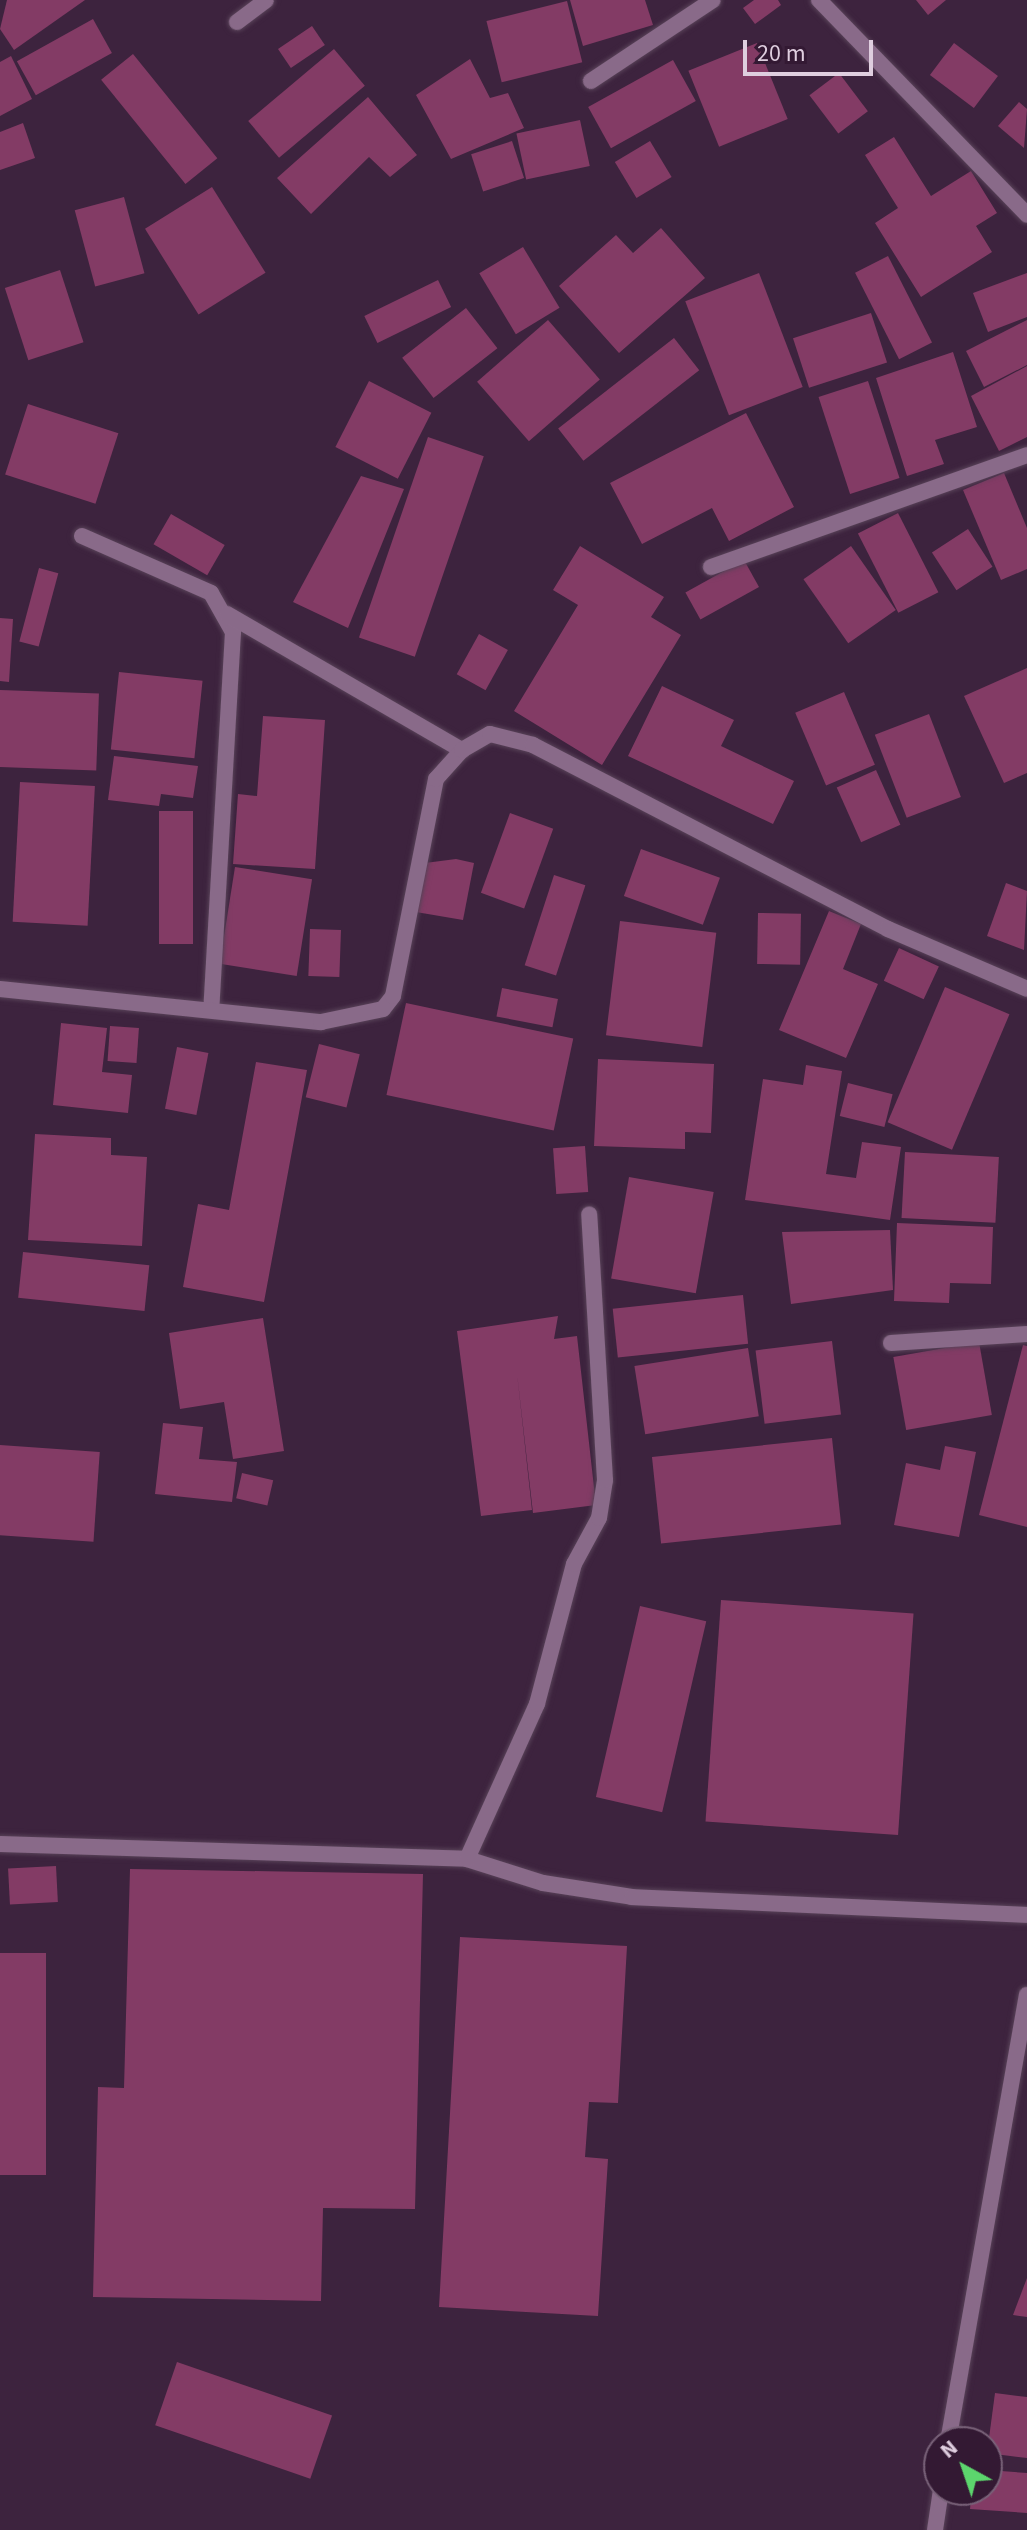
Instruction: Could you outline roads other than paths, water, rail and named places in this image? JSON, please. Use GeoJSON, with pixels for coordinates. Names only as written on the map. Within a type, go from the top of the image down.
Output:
{"type":"FeatureCollection","features":[{"type":"Feature","properties":{"kind":"street"},"geometry":{"type":"LineString","coordinates":[[237,22],[266,0]]}},
{"type":"Feature","properties":{"kind":"street"},"geometry":{"type":"LineString","coordinates":[[591,81],[713,0]]}},
{"type":"Feature","properties":{"kind":"street"},"geometry":{"type":"LineString","coordinates":[[819,0],[1026,212]]}},
{"type":"Feature","properties":{"kind":"street"},"geometry":{"type":"LineString","coordinates":[[711,567],[1027,455]]}},
{"type":"Feature","properties":{"kind":"street"},"geometry":{"type":"LineString","coordinates":[[82,536],[201,587],[227,614],[462,750]]}},
{"type":"Feature","properties":{"kind":"street"},"geometry":{"type":"LineString","coordinates":[[211,1008],[233,632],[227,614]]}},
{"type":"Feature","properties":{"kind":"street"},"geometry":{"type":"LineString","coordinates":[[0,989],[211,1008],[321,1022],[383,1009],[393,996],[436,779],[462,750],[490,734],[533,745],[888,929],[1027,989]]}},
{"type":"Feature","properties":{"kind":"street"},"geometry":{"type":"LineString","coordinates":[[467,1859],[537,1704],[574,1564],[599,1518],[605,1480],[589,1214]]}},
{"type":"Feature","properties":{"kind":"street"},"geometry":{"type":"LineString","coordinates":[[891,1343],[1027,1334]]}},
{"type":"Feature","properties":{"kind":"street"},"geometry":{"type":"LineString","coordinates":[[0,1844],[467,1859],[543,1883],[632,1897],[1027,1915]]}},
{"type":"Feature","properties":{"kind":"street"},"geometry":{"type":"LineString","coordinates":[[951,2426],[1027,1995]]}},
{"type":"Feature","properties":{"kind":"street"},"geometry":{"type":"LineString","coordinates":[[935,2530],[939,2506]]}}]}
